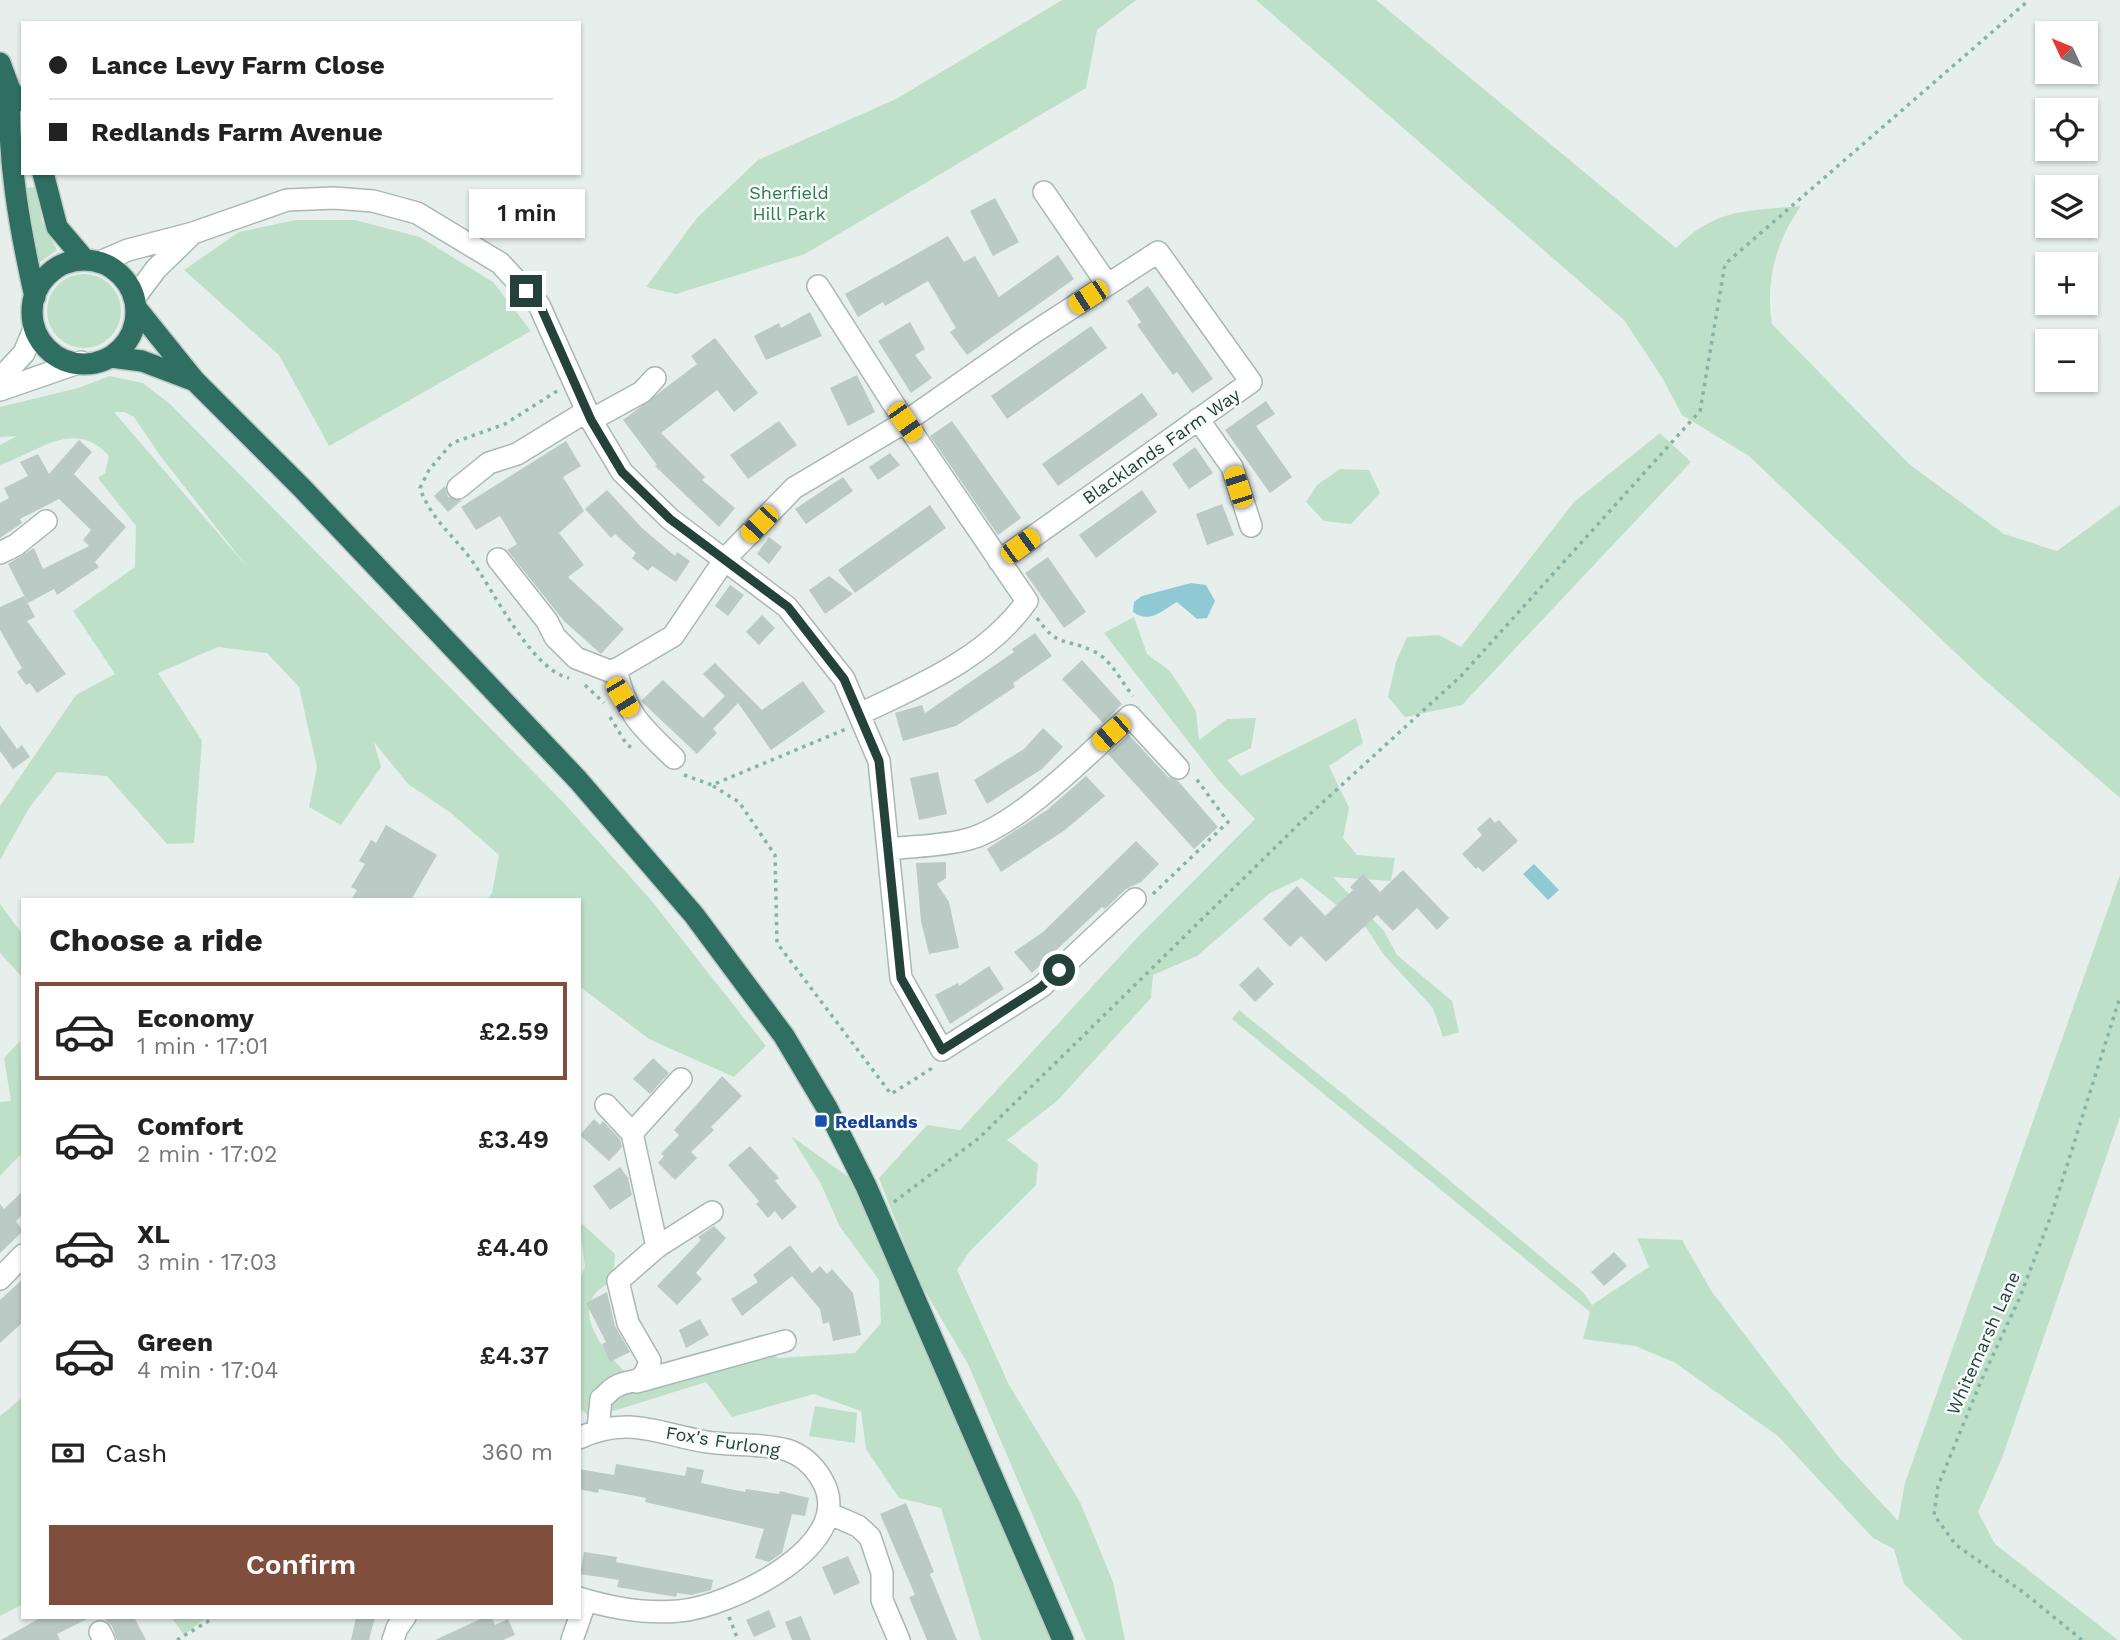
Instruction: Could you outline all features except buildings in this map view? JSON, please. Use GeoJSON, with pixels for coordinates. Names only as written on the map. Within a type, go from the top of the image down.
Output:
{"type":"FeatureCollection","features":[{"type":"Feature","properties":{"kind":"highway"},"geometry":{"type":"LineString","coordinates":[[0,63],[17,97],[9,127],[20,223],[35,297],[34,329],[52,354],[80,362],[111,357],[142,361],[195,381]]}},
{"type":"Feature","properties":{"kind":"highway"},"geometry":{"type":"LineString","coordinates":[[44,175],[57,227],[92,261],[122,276],[136,303],[195,381],[523,719],[694,915],[744,979],[810,1077],[851,1153],[1063,1640]]}},
{"type":"Feature","properties":{"kind":"highway"},"geometry":{"type":"LineString","coordinates":[[35,297],[55,269],[72,261],[92,261]]}},
{"type":"Feature","properties":{"kind":"highway"},"geometry":{"type":"LineString","coordinates":[[111,357],[129,338],[136,303]]}},
{"type":"Feature","properties":{"kind":"street"},"geometry":{"type":"LineString","coordinates":[[1044,192],[1107,284]]}},
{"type":"Feature","properties":{"kind":"street"},"geometry":{"type":"LineString","coordinates":[[92,261],[192,233],[287,200],[334,198],[373,201],[417,213],[500,263],[540,305],[589,416],[622,472],[670,519],[788,607],[844,679],[857,720],[879,761],[901,978],[939,1058],[1041,987],[1135,899]]}},
{"type":"Feature","properties":{"kind":"street"},"geometry":{"type":"LineString","coordinates":[[136,303],[156,270],[192,233]]}},
{"type":"Feature","properties":{"kind":"street","name":"Blacklands Farm Way"},"geometry":{"type":"LineString","coordinates":[[616,669],[673,636],[725,559],[794,488],[905,422],[1158,252],[1251,382],[999,561]]}},
{"type":"Feature","properties":{"kind":"street"},"geometry":{"type":"LineString","coordinates":[[818,286],[905,422],[1027,601],[1009,627],[947,670],[857,720]]}},
{"type":"Feature","properties":{"kind":"street"},"geometry":{"type":"LineString","coordinates":[[0,379],[24,353],[34,329]]}},
{"type":"Feature","properties":{"kind":"street"},"geometry":{"type":"LineString","coordinates":[[0,390],[80,362]]}},
{"type":"Feature","properties":{"kind":"street"},"geometry":{"type":"LineString","coordinates":[[458,488],[489,463],[517,454],[642,392],[655,378]]}},
{"type":"Feature","properties":{"kind":"street"},"geometry":{"type":"LineString","coordinates":[[1198,419],[1231,467],[1251,526]]}},
{"type":"Feature","properties":{"kind":"street"},"geometry":{"type":"LineString","coordinates":[[0,553],[16,545],[46,521]]}},
{"type":"Feature","properties":{"kind":"street"},"geometry":{"type":"LineString","coordinates":[[498,559],[547,621],[555,637],[576,658],[612,672],[616,669],[622,697],[635,720],[675,764]]}},
{"type":"Feature","properties":{"kind":"street"},"geometry":{"type":"LineString","coordinates":[[889,849],[970,839],[1002,822],[1033,801],[1130,716],[1178,768]]}},
{"type":"Feature","properties":{"kind":"street"},"geometry":{"type":"LineString","coordinates":[[632,1133],[681,1079]]}},
{"type":"Feature","properties":{"kind":"street"},"geometry":{"type":"LineString","coordinates":[[606,1105],[632,1133],[657,1247]]}},
{"type":"Feature","properties":{"kind":"street"},"geometry":{"type":"LineString","coordinates":[[637,1382],[646,1374],[650,1361],[628,1323],[618,1281],[657,1247],[712,1212]]}},
{"type":"Feature","properties":{"kind":"street"},"geometry":{"type":"LineString","coordinates":[[0,1279],[21,1257]]}},
{"type":"Feature","properties":{"kind":"street"},"geometry":{"type":"LineString","coordinates":[[589,1433],[601,1399],[615,1387],[785,1341]]}},
{"type":"Feature","properties":{"kind":"street","name":"Fox's Furlong"},"geometry":{"type":"LineString","coordinates":[[589,1433],[626,1425],[705,1442],[787,1450],[814,1466],[827,1488],[830,1514]]}},
{"type":"Feature","properties":{"kind":"street"},"geometry":{"type":"LineString","coordinates":[[583,1599],[635,1610],[681,1611],[723,1598],[772,1578],[804,1553],[830,1514],[858,1527],[870,1536],[882,1573],[882,1600],[898,1640]]}},
{"type":"Feature","properties":{"kind":"street"},"geometry":{"type":"LineString","coordinates":[[393,1640],[404,1619]]}},
{"type":"Feature","properties":{"kind":"street"},"geometry":{"type":"LineString","coordinates":[[572,1640],[578,1619]]}},
{"type":"Feature","properties":{"kind":"path"},"geometry":{"type":"LineString","coordinates":[[878,1214],[979,1138],[1299,824],[1461,676],[1700,411],[1725,264],[2029,0]]}},
{"type":"Feature","properties":{"kind":"path"},"geometry":{"type":"LineString","coordinates":[[573,379],[505,424],[452,443],[429,470],[420,488],[427,508],[470,557],[505,615],[543,662],[556,675],[576,679],[593,690],[606,705]]}},
{"type":"Feature","properties":{"kind":"path"},"geometry":{"type":"LineString","coordinates":[[1027,601],[1047,632],[1058,642],[1093,651],[1110,663],[1121,681]]}},
{"type":"Feature","properties":{"kind":"path"},"geometry":{"type":"LineString","coordinates":[[609,715],[627,745],[643,753]]}},
{"type":"Feature","properties":{"kind":"path"},"geometry":{"type":"LineString","coordinates":[[712,785],[857,720]]}},
{"type":"Feature","properties":{"kind":"path"},"geometry":{"type":"LineString","coordinates":[[675,764],[738,802],[775,855],[777,943],[891,1094],[939,1058]]}},
{"type":"Feature","properties":{"kind":"path","name":"Whitemarsh Lane"},"geometry":{"type":"LineString","coordinates":[[2082,1640],[2023,1592],[1956,1545],[1934,1515],[1938,1486],[1981,1381],[2021,1297],[2052,1213],[2120,997]]}},
{"type":"Feature","properties":{"kind":"path"},"geometry":{"type":"LineString","coordinates":[[177,1640],[212,1619]]}},
{"type":"Feature","properties":{"kind":"green space","name":"Sherfield Hill Park"},"geometry":{"type":"Polygon","coordinates":[[[1062,0],[1136,0],[1097,30],[1086,88],[805,254],[676,294],[646,287],[697,218],[758,160],[896,99],[1062,0]]]}},
{"type":"Feature","properties":{"kind":"green space"},"geometry":{"type":"Polygon","coordinates":[[[1256,0],[1376,0],[1676,248],[1690,235],[1719,218],[1748,211],[1801,206],[1785,233],[1774,262],[1770,292],[1772,324],[1909,464],[2004,534],[2057,551],[2120,505],[2120,798],[1980,676],[1749,456],[1682,415],[1663,379],[1624,320],[1256,0]]]}},
{"type":"Feature","properties":{"kind":"green space"},"geometry":{"type":"Polygon","coordinates":[[[36,187],[42,221],[57,250],[39,263],[25,188],[36,187]]]}},
{"type":"Feature","properties":{"kind":"green space"},"geometry":{"type":"Polygon","coordinates":[[[296,220],[355,220],[420,237],[493,282],[531,331],[329,446],[279,355],[184,270],[239,232],[296,220]]]}},
{"type":"Feature","properties":{"kind":"green space"},"geometry":{"type":"Polygon","coordinates":[[[84,274],[105,280],[115,290],[121,311],[115,332],[105,342],[84,348],[63,342],[53,332],[47,311],[53,290],[63,280],[84,274]]]}},
{"type":"Feature","properties":{"kind":"green space"},"geometry":{"type":"Polygon","coordinates":[[[110,376],[143,383],[170,404],[563,802],[650,899],[766,1046],[734,1077],[649,1039],[581,988],[581,898],[489,898],[499,855],[451,813],[408,784],[374,742],[381,767],[341,825],[309,807],[317,767],[299,687],[267,653],[218,647],[158,673],[202,741],[194,843],[167,844],[107,776],[57,772],[29,808],[0,860],[0,806],[76,695],[115,674],[73,611],[135,567],[136,526],[98,478],[105,473],[109,456],[83,439],[57,441],[0,465],[0,445],[17,436],[0,437],[0,407],[78,388],[110,376]],[[114,412],[247,567],[159,454],[134,417],[125,412],[114,412]]]}},
{"type":"Feature","properties":{"kind":"green space"},"geometry":{"type":"Polygon","coordinates":[[[1660,433],[1691,462],[1462,705],[1405,717],[1388,697],[1396,662],[1407,637],[1439,635],[1461,647],[1574,502],[1660,433]]]}},
{"type":"Feature","properties":{"kind":"green space"},"geometry":{"type":"Polygon","coordinates":[[[1340,469],[1369,470],[1380,493],[1351,524],[1324,521],[1306,502],[1317,485],[1340,469]]]}},
{"type":"Feature","properties":{"kind":"green space"},"geometry":{"type":"Polygon","coordinates":[[[1134,617],[1147,654],[1170,671],[1196,711],[1199,740],[1227,719],[1256,718],[1251,748],[1227,760],[1241,776],[1356,718],[1363,743],[1329,766],[1349,808],[1343,838],[1357,855],[1395,858],[1391,881],[1333,877],[1384,931],[1397,955],[1452,1001],[1459,1032],[1443,1037],[1433,1008],[1384,955],[1367,929],[1302,878],[1270,893],[1197,956],[1153,975],[1151,998],[1057,1101],[1007,1140],[1038,1164],[1036,1185],[970,1251],[957,1270],[1009,1385],[1080,1502],[1113,1582],[1125,1640],[1086,1640],[968,1364],[919,1281],[879,1178],[927,1125],[960,1130],[1136,939],[1255,819],[1219,781],[1104,633],[1134,617]]]}},
{"type":"Feature","properties":{"kind":"green space"},"geometry":{"type":"Polygon","coordinates":[[[2120,875],[2120,1117],[2002,1458],[1978,1512],[1995,1544],[2118,1640],[1963,1640],[1904,1584],[1894,1549],[1873,1538],[1778,1436],[1674,1362],[1635,1346],[1583,1339],[1590,1312],[1232,1019],[1239,1010],[1582,1291],[1592,1305],[1649,1267],[1637,1238],[1682,1240],[1712,1292],[1837,1455],[1898,1521],[1905,1483],[2120,875]]]}},
{"type":"Feature","properties":{"kind":"green space"},"geometry":{"type":"Polygon","coordinates":[[[0,904],[21,932],[21,976],[0,953],[0,904]]]}},
{"type":"Feature","properties":{"kind":"green space"},"geometry":{"type":"Polygon","coordinates":[[[20,1041],[21,1154],[0,1176],[0,1102],[11,1101],[4,1058],[20,1041]]]}},
{"type":"Feature","properties":{"kind":"green space"},"geometry":{"type":"Polygon","coordinates":[[[791,1136],[854,1181],[1051,1640],[981,1640],[941,1508],[899,1498],[866,1449],[861,1411],[814,1394],[732,1417],[706,1382],[591,1418],[581,1410],[581,1276],[585,1267],[581,1223],[615,1254],[613,1282],[598,1291],[591,1301],[589,1314],[599,1341],[629,1375],[755,1346],[779,1358],[855,1353],[881,1323],[879,1280],[840,1227],[821,1184],[791,1136]]]}},
{"type":"Feature","properties":{"kind":"green space"},"geometry":{"type":"Polygon","coordinates":[[[21,1399],[21,1605],[0,1616],[0,1416],[21,1399]]]}},
{"type":"Feature","properties":{"kind":"green space"},"geometry":{"type":"Polygon","coordinates":[[[815,1406],[857,1413],[855,1443],[809,1436],[815,1406]]]}},
{"type":"Feature","properties":{"kind":"green space"},"geometry":{"type":"Polygon","coordinates":[[[172,1619],[204,1619],[184,1635],[172,1619]]]}},
{"type":"Feature","properties":{"kind":"water"},"geometry":{"type":"Polygon","coordinates":[[[1191,583],[1206,585],[1215,601],[1207,618],[1197,619],[1177,602],[1150,616],[1145,617],[1133,612],[1134,602],[1142,596],[1191,583]]]}},
{"type":"Feature","properties":{"kind":"water"},"geometry":{"type":"Polygon","coordinates":[[[1534,864],[1559,890],[1548,900],[1523,874],[1534,864]]]}},
{"type":"Feature","properties":{"kind":"place","name":"Redlands"},"geometry":{"type":"Point","coordinates":[821,1121]}},
{"type":"Feature","properties":{"kind":"route"},"geometry":{"type":"LineString","coordinates":[[526,291],[540,305],[591,420],[622,472],[670,519],[788,607],[844,679],[879,761],[901,978],[942,1050],[1041,987],[1059,970]]}}]}
